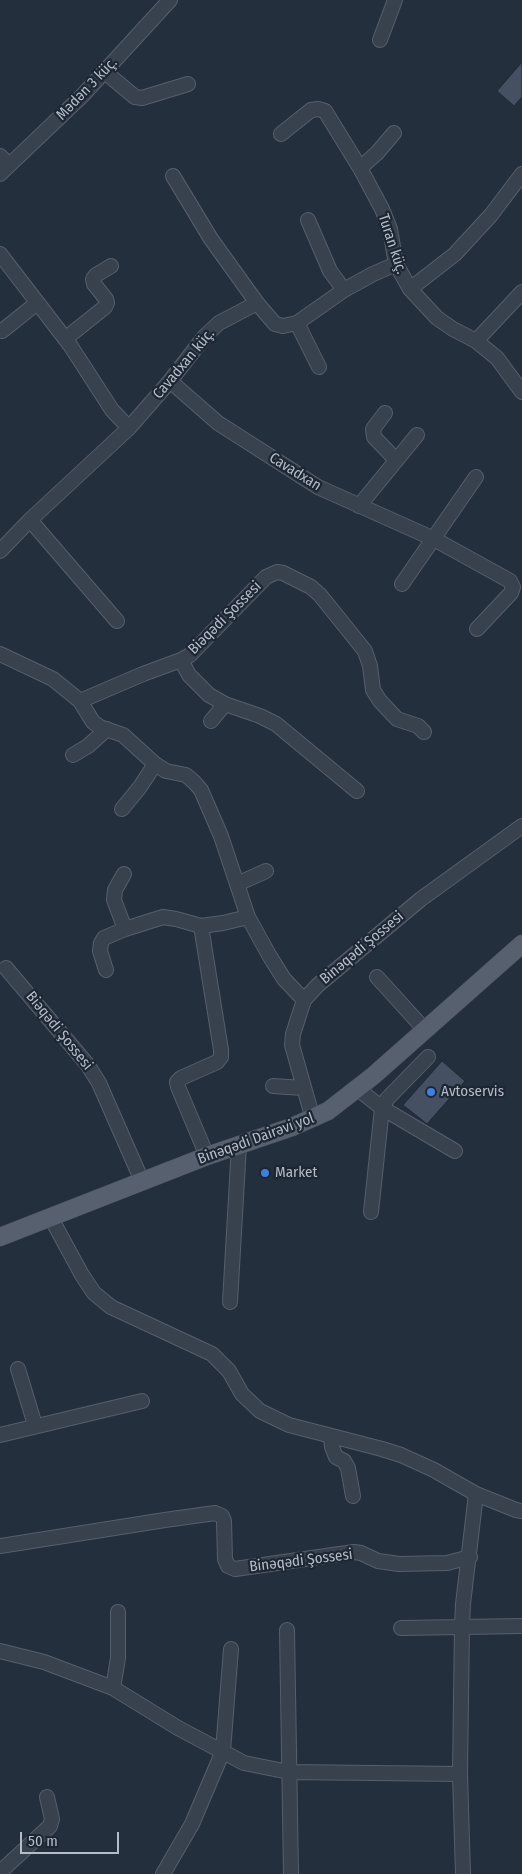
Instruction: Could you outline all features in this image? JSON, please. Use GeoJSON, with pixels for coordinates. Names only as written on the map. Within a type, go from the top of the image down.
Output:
{"type":"FeatureCollection","features":[{"type":"Feature","properties":{"kind":"main road","name":"Binəqədi Dairəvi yol"},"geometry":{"type":"LineString","coordinates":[[0,1237],[207,1156],[313,1119],[328,1111],[358,1089],[522,944]]}},
{"type":"Feature","properties":{"kind":"street","name":"Mədən 3 küç."},"geometry":{"type":"LineString","coordinates":[[3,165],[105,72],[170,0]]}},
{"type":"Feature","properties":{"kind":"street"},"geometry":{"type":"LineString","coordinates":[[380,40],[395,0]]}},
{"type":"Feature","properties":{"kind":"street"},"geometry":{"type":"LineString","coordinates":[[105,72],[135,97],[142,98],[188,84]]}},
{"type":"Feature","properties":{"kind":"street","name":"Turan küç."},"geometry":{"type":"LineString","coordinates":[[281,134],[312,110],[325,111],[360,168],[382,209],[390,229],[396,264],[410,289],[437,318],[476,341],[497,358],[522,392]]}},
{"type":"Feature","properties":{"kind":"street"},"geometry":{"type":"LineString","coordinates":[[360,168],[394,133]]}},
{"type":"Feature","properties":{"kind":"street"},"geometry":{"type":"LineString","coordinates":[[410,289],[455,254],[491,215],[522,174]]}},
{"type":"Feature","properties":{"kind":"street"},"geometry":{"type":"LineString","coordinates":[[173,176],[211,239],[257,303],[276,324],[283,326],[297,323],[344,290],[396,264]]}},
{"type":"Feature","properties":{"kind":"street"},"geometry":{"type":"LineString","coordinates":[[308,220],[330,271],[344,290]]}},
{"type":"Feature","properties":{"kind":"street"},"geometry":{"type":"LineString","coordinates":[[0,254],[64,339],[112,410],[129,428]]}},
{"type":"Feature","properties":{"kind":"street"},"geometry":{"type":"LineString","coordinates":[[64,339],[107,304],[106,299],[94,284],[94,279],[96,275],[112,266]]}},
{"type":"Feature","properties":{"kind":"street"},"geometry":{"type":"LineString","coordinates":[[476,341],[522,292]]}},
{"type":"Feature","properties":{"kind":"street"},"geometry":{"type":"LineString","coordinates":[[2,331],[36,303]]}},
{"type":"Feature","properties":{"kind":"street","name":"Cavadxan küç."},"geometry":{"type":"LineString","coordinates":[[0,551],[30,520],[129,428],[170,381],[205,336],[219,323],[257,303]]}},
{"type":"Feature","properties":{"kind":"street"},"geometry":{"type":"LineString","coordinates":[[297,323],[318,367]]}},
{"type":"Feature","properties":{"kind":"street","name":"Cavadxan"},"geometry":{"type":"LineString","coordinates":[[170,381],[218,423],[318,487],[434,539],[510,581],[513,587],[511,593],[478,629]]}},
{"type":"Feature","properties":{"kind":"street"},"geometry":{"type":"LineString","coordinates":[[385,414],[373,429],[374,437],[396,460]]}},
{"type":"Feature","properties":{"kind":"street"},"geometry":{"type":"LineString","coordinates":[[360,506],[416,435]]}},
{"type":"Feature","properties":{"kind":"street"},"geometry":{"type":"LineString","coordinates":[[402,584],[476,477]]}},
{"type":"Feature","properties":{"kind":"street"},"geometry":{"type":"LineString","coordinates":[[30,520],[117,621]]}},
{"type":"Feature","properties":{"kind":"street","name":"Biəqədi Şossesi"},"geometry":{"type":"LineString","coordinates":[[80,701],[190,655],[266,577],[271,574],[283,573],[311,587],[320,595],[365,651],[370,666],[373,690],[380,701],[397,718],[418,726],[424,732]]}},
{"type":"Feature","properties":{"kind":"street"},"geometry":{"type":"LineString","coordinates":[[0,654],[53,679],[80,701],[93,722],[100,727],[123,735],[155,764],[166,771],[186,775],[194,782],[201,790],[221,836],[248,917],[268,955],[284,979],[304,1000]]}},
{"type":"Feature","properties":{"kind":"street","name":"Biəqədi Şossesi"},"geometry":{"type":"LineString","coordinates":[[181,660],[189,675],[209,695],[225,704],[260,716],[276,724],[357,792]]}},
{"type":"Feature","properties":{"kind":"street"},"geometry":{"type":"LineString","coordinates":[[211,720],[225,704]]}},
{"type":"Feature","properties":{"kind":"street"},"geometry":{"type":"LineString","coordinates":[[73,755],[88,746],[107,729]]}},
{"type":"Feature","properties":{"kind":"street"},"geometry":{"type":"LineString","coordinates":[[122,809],[140,787],[155,764]]}},
{"type":"Feature","properties":{"kind":"street","name":"Binəqədi Şossesi"},"geometry":{"type":"LineString","coordinates":[[313,1119],[292,1045],[293,1034],[304,1000],[318,985],[421,899],[522,826]]}},
{"type":"Feature","properties":{"kind":"street"},"geometry":{"type":"LineString","coordinates":[[237,884],[266,871]]}},
{"type":"Feature","properties":{"kind":"street"},"geometry":{"type":"LineString","coordinates":[[124,874],[115,890],[114,900],[126,929]]}},
{"type":"Feature","properties":{"kind":"street"},"geometry":{"type":"LineString","coordinates":[[106,970],[100,951],[101,943],[104,938],[126,929],[163,917],[201,926],[248,917]]}},
{"type":"Feature","properties":{"kind":"street"},"geometry":{"type":"LineString","coordinates":[[201,926],[221,1057],[217,1062],[181,1078],[177,1082],[207,1156]]}},
{"type":"Feature","properties":{"kind":"street","name":"Biəqədi Şossesi"},"geometry":{"type":"LineString","coordinates":[[6,968],[87,1064],[99,1083],[142,1181]]}},
{"type":"Feature","properties":{"kind":"street"},"geometry":{"type":"LineString","coordinates":[[377,977],[425,1030]]}},
{"type":"Feature","properties":{"kind":"street"},"geometry":{"type":"LineString","coordinates":[[371,1212],[382,1108],[387,1099],[428,1057]]}},
{"type":"Feature","properties":{"kind":"street"},"geometry":{"type":"LineString","coordinates":[[273,1086],[303,1088]]}},
{"type":"Feature","properties":{"kind":"street"},"geometry":{"type":"LineString","coordinates":[[358,1089],[382,1108],[455,1151]]}},
{"type":"Feature","properties":{"kind":"street"},"geometry":{"type":"LineString","coordinates":[[230,1302],[239,1146]]}},
{"type":"Feature","properties":{"kind":"street"},"geometry":{"type":"LineString","coordinates":[[50,1218],[94,1293],[112,1307],[212,1354],[229,1371],[242,1394],[260,1411],[289,1425],[401,1455],[434,1470],[476,1494],[522,1511]]}},
{"type":"Feature","properties":{"kind":"street"},"geometry":{"type":"LineString","coordinates":[[18,1369],[35,1426]]}},
{"type":"Feature","properties":{"kind":"street"},"geometry":{"type":"LineString","coordinates":[[0,1435],[142,1400]]}},
{"type":"Feature","properties":{"kind":"street"},"geometry":{"type":"LineString","coordinates":[[331,1437],[332,1448],[336,1456],[344,1461],[348,1468],[353,1496]]}},
{"type":"Feature","properties":{"kind":"street"},"geometry":{"type":"LineString","coordinates":[[463,1874],[460,1774],[462,1626],[476,1494]]}},
{"type":"Feature","properties":{"kind":"street","name":"Binəqədi Şossesi"},"geometry":{"type":"LineString","coordinates":[[0,1546],[215,1513],[222,1516],[224,1521],[225,1559],[228,1566],[235,1569],[354,1552],[384,1562],[399,1564],[447,1562],[470,1557]]}},
{"type":"Feature","properties":{"kind":"street"},"geometry":{"type":"LineString","coordinates":[[113,1688],[118,1658],[118,1612]]}},
{"type":"Feature","properties":{"kind":"street"},"geometry":{"type":"LineString","coordinates":[[401,1628],[522,1626]]}},
{"type":"Feature","properties":{"kind":"street"},"geometry":{"type":"LineString","coordinates":[[287,1630],[291,1874]]}},
{"type":"Feature","properties":{"kind":"street"},"geometry":{"type":"LineString","coordinates":[[163,1874],[192,1824],[223,1752],[231,1648]]}},
{"type":"Feature","properties":{"kind":"street"},"geometry":{"type":"LineString","coordinates":[[0,1651],[44,1662],[113,1688],[178,1728],[244,1763],[289,1772],[460,1774]]}},
{"type":"Feature","properties":{"kind":"street"},"geometry":{"type":"LineString","coordinates":[[0,1872],[50,1826],[52,1819],[47,1797]]}},
{"type":"Feature","properties":{"kind":"building"},"geometry":{"type":"Polygon","coordinates":[[[522,62],[522,97],[514,106],[497,91],[522,62]]]}},
{"type":"Feature","properties":{"kind":"building"},"geometry":{"type":"Polygon","coordinates":[[[442,1061],[465,1081],[427,1124],[403,1105],[442,1061]]]}},
{"type":"Feature","properties":{"kind":"place","name":"Avtoservis"},"geometry":{"type":"Point","coordinates":[431,1092]}},
{"type":"Feature","properties":{"kind":"place","name":"Market"},"geometry":{"type":"Point","coordinates":[265,1173]}}]}
